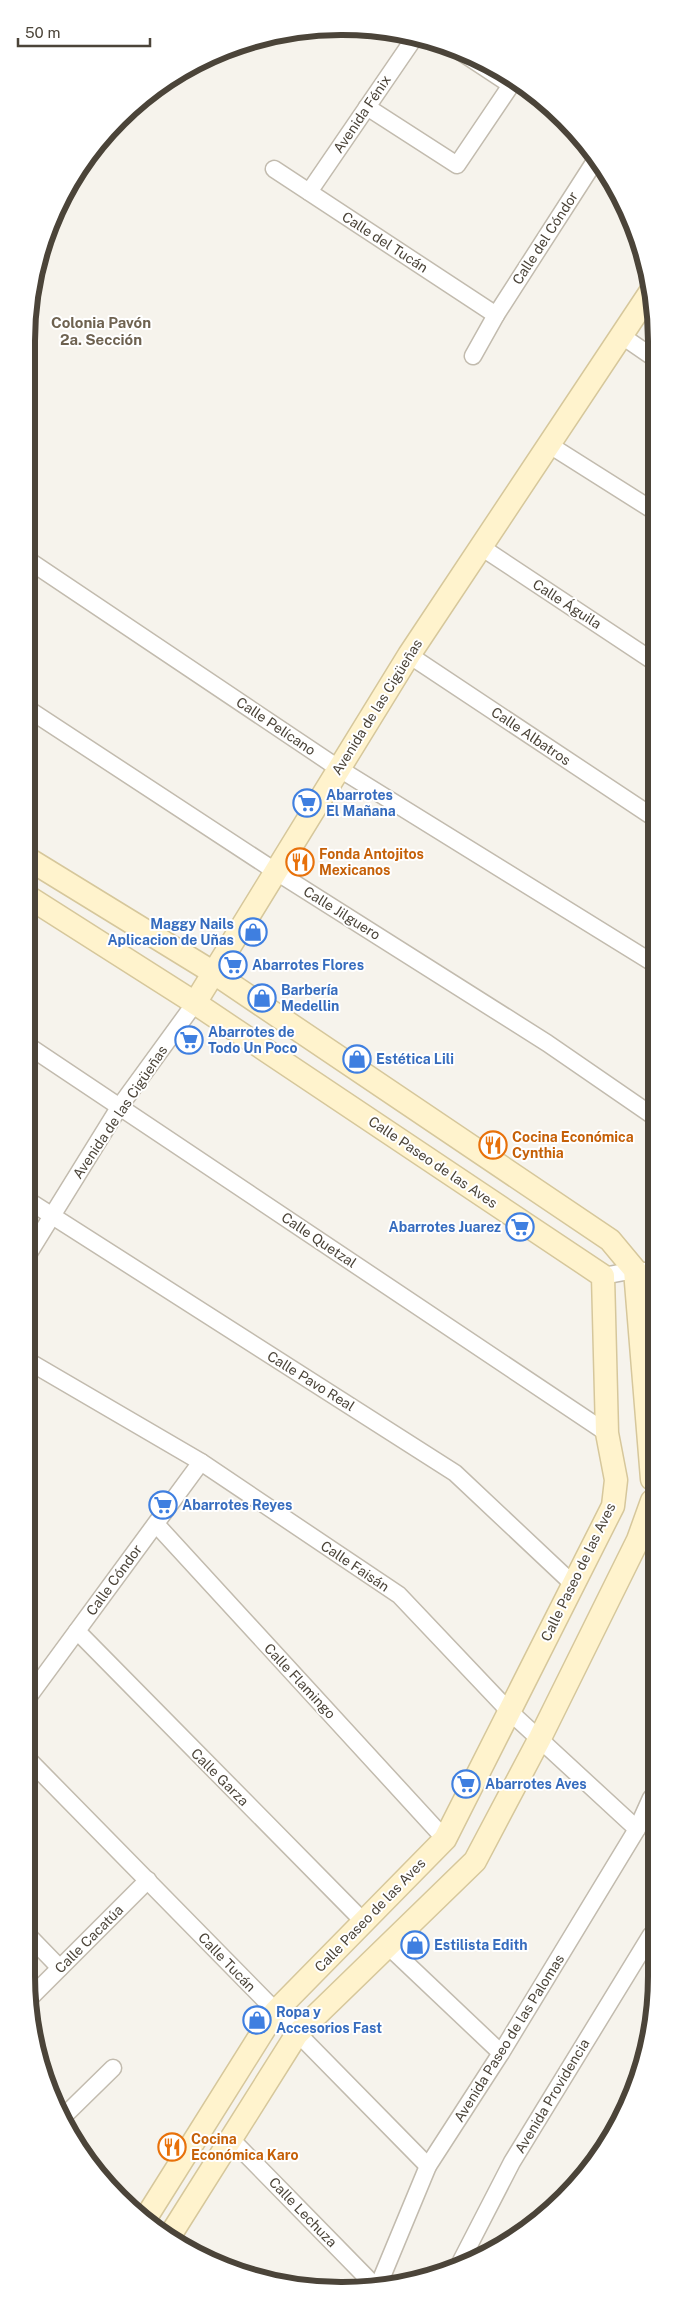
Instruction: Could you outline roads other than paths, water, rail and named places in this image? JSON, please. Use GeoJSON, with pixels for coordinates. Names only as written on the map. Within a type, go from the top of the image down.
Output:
{"type":"FeatureCollection","features":[{"type":"Feature","properties":{"kind":"street","name":"Avenida Fénix"},"geometry":{"type":"LineString","coordinates":[[309,192],[410,43]]}},
{"type":"Feature","properties":{"kind":"street"},"geometry":{"type":"LineString","coordinates":[[368,107],[457,165],[510,86]]}},
{"type":"Feature","properties":{"kind":"street","name":"Calle del Cóndor"},"geometry":{"type":"LineString","coordinates":[[473,356],[496,315],[592,165]]}},
{"type":"Feature","properties":{"kind":"street","name":"Calle del Tucán"},"geometry":{"type":"LineString","coordinates":[[274,169],[496,315]]}},
{"type":"Feature","properties":{"kind":"street","name":"Avenida de las Cigüeñas"},"geometry":{"type":"LineString","coordinates":[[35,1243],[120,1106],[214,974],[275,871],[409,655],[645,300]]}},
{"type":"Feature","properties":{"kind":"street"},"geometry":{"type":"LineString","coordinates":[[622,336],[648,354]]}},
{"type":"Feature","properties":{"kind":"street"},"geometry":{"type":"LineString","coordinates":[[548,444],[648,507]]}},
{"type":"Feature","properties":{"kind":"street","name":"Calle Águila"},"geometry":{"type":"LineString","coordinates":[[481,547],[648,658]]}},
{"type":"Feature","properties":{"kind":"street","name":"Calle Pelícano"},"geometry":{"type":"LineString","coordinates":[[35,565],[338,768],[648,960]]}},
{"type":"Feature","properties":{"kind":"street","name":"Calle Albatros"},"geometry":{"type":"LineString","coordinates":[[409,655],[648,814]]}},
{"type":"Feature","properties":{"kind":"street","name":"Calle Jilguero"},"geometry":{"type":"LineString","coordinates":[[35,714],[275,871],[547,1043],[648,1113]]}},
{"type":"Feature","properties":{"kind":"street"},"geometry":{"type":"LineString","coordinates":[[35,863],[214,974],[610,1240],[644,1271],[648,1375]]}},
{"type":"Feature","properties":{"kind":"street","name":"Calle Paseo de las Aves"},"geometry":{"type":"LineString","coordinates":[[35,901],[195,1003],[603,1276],[608,1433],[616,1480],[613,1506],[445,1839],[275,2012],[148,2214]]}},
{"type":"Feature","properties":{"kind":"street","name":"Calle Quetzal"},"geometry":{"type":"LineString","coordinates":[[35,1050],[608,1433]]}},
{"type":"Feature","properties":{"kind":"street","name":"Calle Pavo Real"},"geometry":{"type":"LineString","coordinates":[[35,1206],[456,1473],[574,1585]]}},
{"type":"Feature","properties":{"kind":"street"},"geometry":{"type":"LineString","coordinates":[[603,1276],[644,1271]]}},
{"type":"Feature","properties":{"kind":"street","name":"Calle Faisán"},"geometry":{"type":"LineString","coordinates":[[35,1365],[201,1462],[399,1595],[509,1711],[636,1829]]}},
{"type":"Feature","properties":{"kind":"street","name":"Calle Cóndor"},"geometry":{"type":"LineString","coordinates":[[35,1688],[201,1462]]}},
{"type":"Feature","properties":{"kind":"street"},"geometry":{"type":"LineString","coordinates":[[173,2231],[297,2034],[475,1861],[540,1738],[638,1540],[648,1512]]}},
{"type":"Feature","properties":{"kind":"street","name":"Calle Flamingo"},"geometry":{"type":"LineString","coordinates":[[156,1524],[445,1839]]}},
{"type":"Feature","properties":{"kind":"street","name":"Calle Garza"},"geometry":{"type":"LineString","coordinates":[[77,1631],[364,1922]]}},
{"type":"Feature","properties":{"kind":"street","name":"Calle Tucán"},"geometry":{"type":"LineString","coordinates":[[35,1766],[428,2166]]}},
{"type":"Feature","properties":{"kind":"street","name":"Avenida Paseo de las Palomas"},"geometry":{"type":"LineString","coordinates":[[382,2279],[428,2166],[501,2053],[636,1829],[648,1804]]}},
{"type":"Feature","properties":{"kind":"street","name":"Calle Cacatúa"},"geometry":{"type":"LineString","coordinates":[[36,1992],[148,1880]]}},
{"type":"Feature","properties":{"kind":"street","name":"Avenida Providencia"},"geometry":{"type":"LineString","coordinates":[[464,2257],[512,2162],[648,1939]]}},
{"type":"Feature","properties":{"kind":"street"},"geometry":{"type":"LineString","coordinates":[[35,1942],[60,1968]]}},
{"type":"Feature","properties":{"kind":"street"},"geometry":{"type":"LineString","coordinates":[[387,1945],[501,2053]]}},
{"type":"Feature","properties":{"kind":"street"},"geometry":{"type":"LineString","coordinates":[[68,2112],[113,2068]]}},
{"type":"Feature","properties":{"kind":"street","name":"Calle Lechuza"},"geometry":{"type":"LineString","coordinates":[[232,2140],[369,2280]]}},
{"type":"Feature","properties":{"kind":"place","name":"Abarrotes El Mañana"},"geometry":{"type":"Point","coordinates":[307,803]}},
{"type":"Feature","properties":{"kind":"place","name":"Fonda Antojitos Mexicanos"},"geometry":{"type":"Point","coordinates":[300,862]}},
{"type":"Feature","properties":{"kind":"place","name":"Maggy Nails Aplicacion de Uñas"},"geometry":{"type":"Point","coordinates":[253,932]}},
{"type":"Feature","properties":{"kind":"place","name":"Abarrotes Flores"},"geometry":{"type":"Point","coordinates":[233,965]}},
{"type":"Feature","properties":{"kind":"place","name":"Barbería Medellin"},"geometry":{"type":"Point","coordinates":[262,998]}},
{"type":"Feature","properties":{"kind":"place","name":"Abarrotes de Todo Un Poco"},"geometry":{"type":"Point","coordinates":[189,1040]}},
{"type":"Feature","properties":{"kind":"place","name":"Estética Lili"},"geometry":{"type":"Point","coordinates":[357,1059]}},
{"type":"Feature","properties":{"kind":"place","name":"Cocina Económica Cynthia"},"geometry":{"type":"Point","coordinates":[493,1145]}},
{"type":"Feature","properties":{"kind":"place","name":"Abarrotes Juarez"},"geometry":{"type":"Point","coordinates":[520,1227]}},
{"type":"Feature","properties":{"kind":"place","name":"Abarrotes Reyes"},"geometry":{"type":"Point","coordinates":[163,1505]}},
{"type":"Feature","properties":{"kind":"place","name":"Abarrotes Aves"},"geometry":{"type":"Point","coordinates":[466,1784]}},
{"type":"Feature","properties":{"kind":"place","name":"Estilista Edith"},"geometry":{"type":"Point","coordinates":[415,1945]}},
{"type":"Feature","properties":{"kind":"place","name":"Ropa y Accesorios Fast"},"geometry":{"type":"Point","coordinates":[257,2020]}},
{"type":"Feature","properties":{"kind":"place","name":"Cocina Económica Karo"},"geometry":{"type":"Point","coordinates":[172,2147]}},
{"type":"Feature","properties":{"kind":"district","name":"Colonia Pavón 2a. Sección"},"geometry":{"type":"Point","coordinates":[101,330]}}]}
